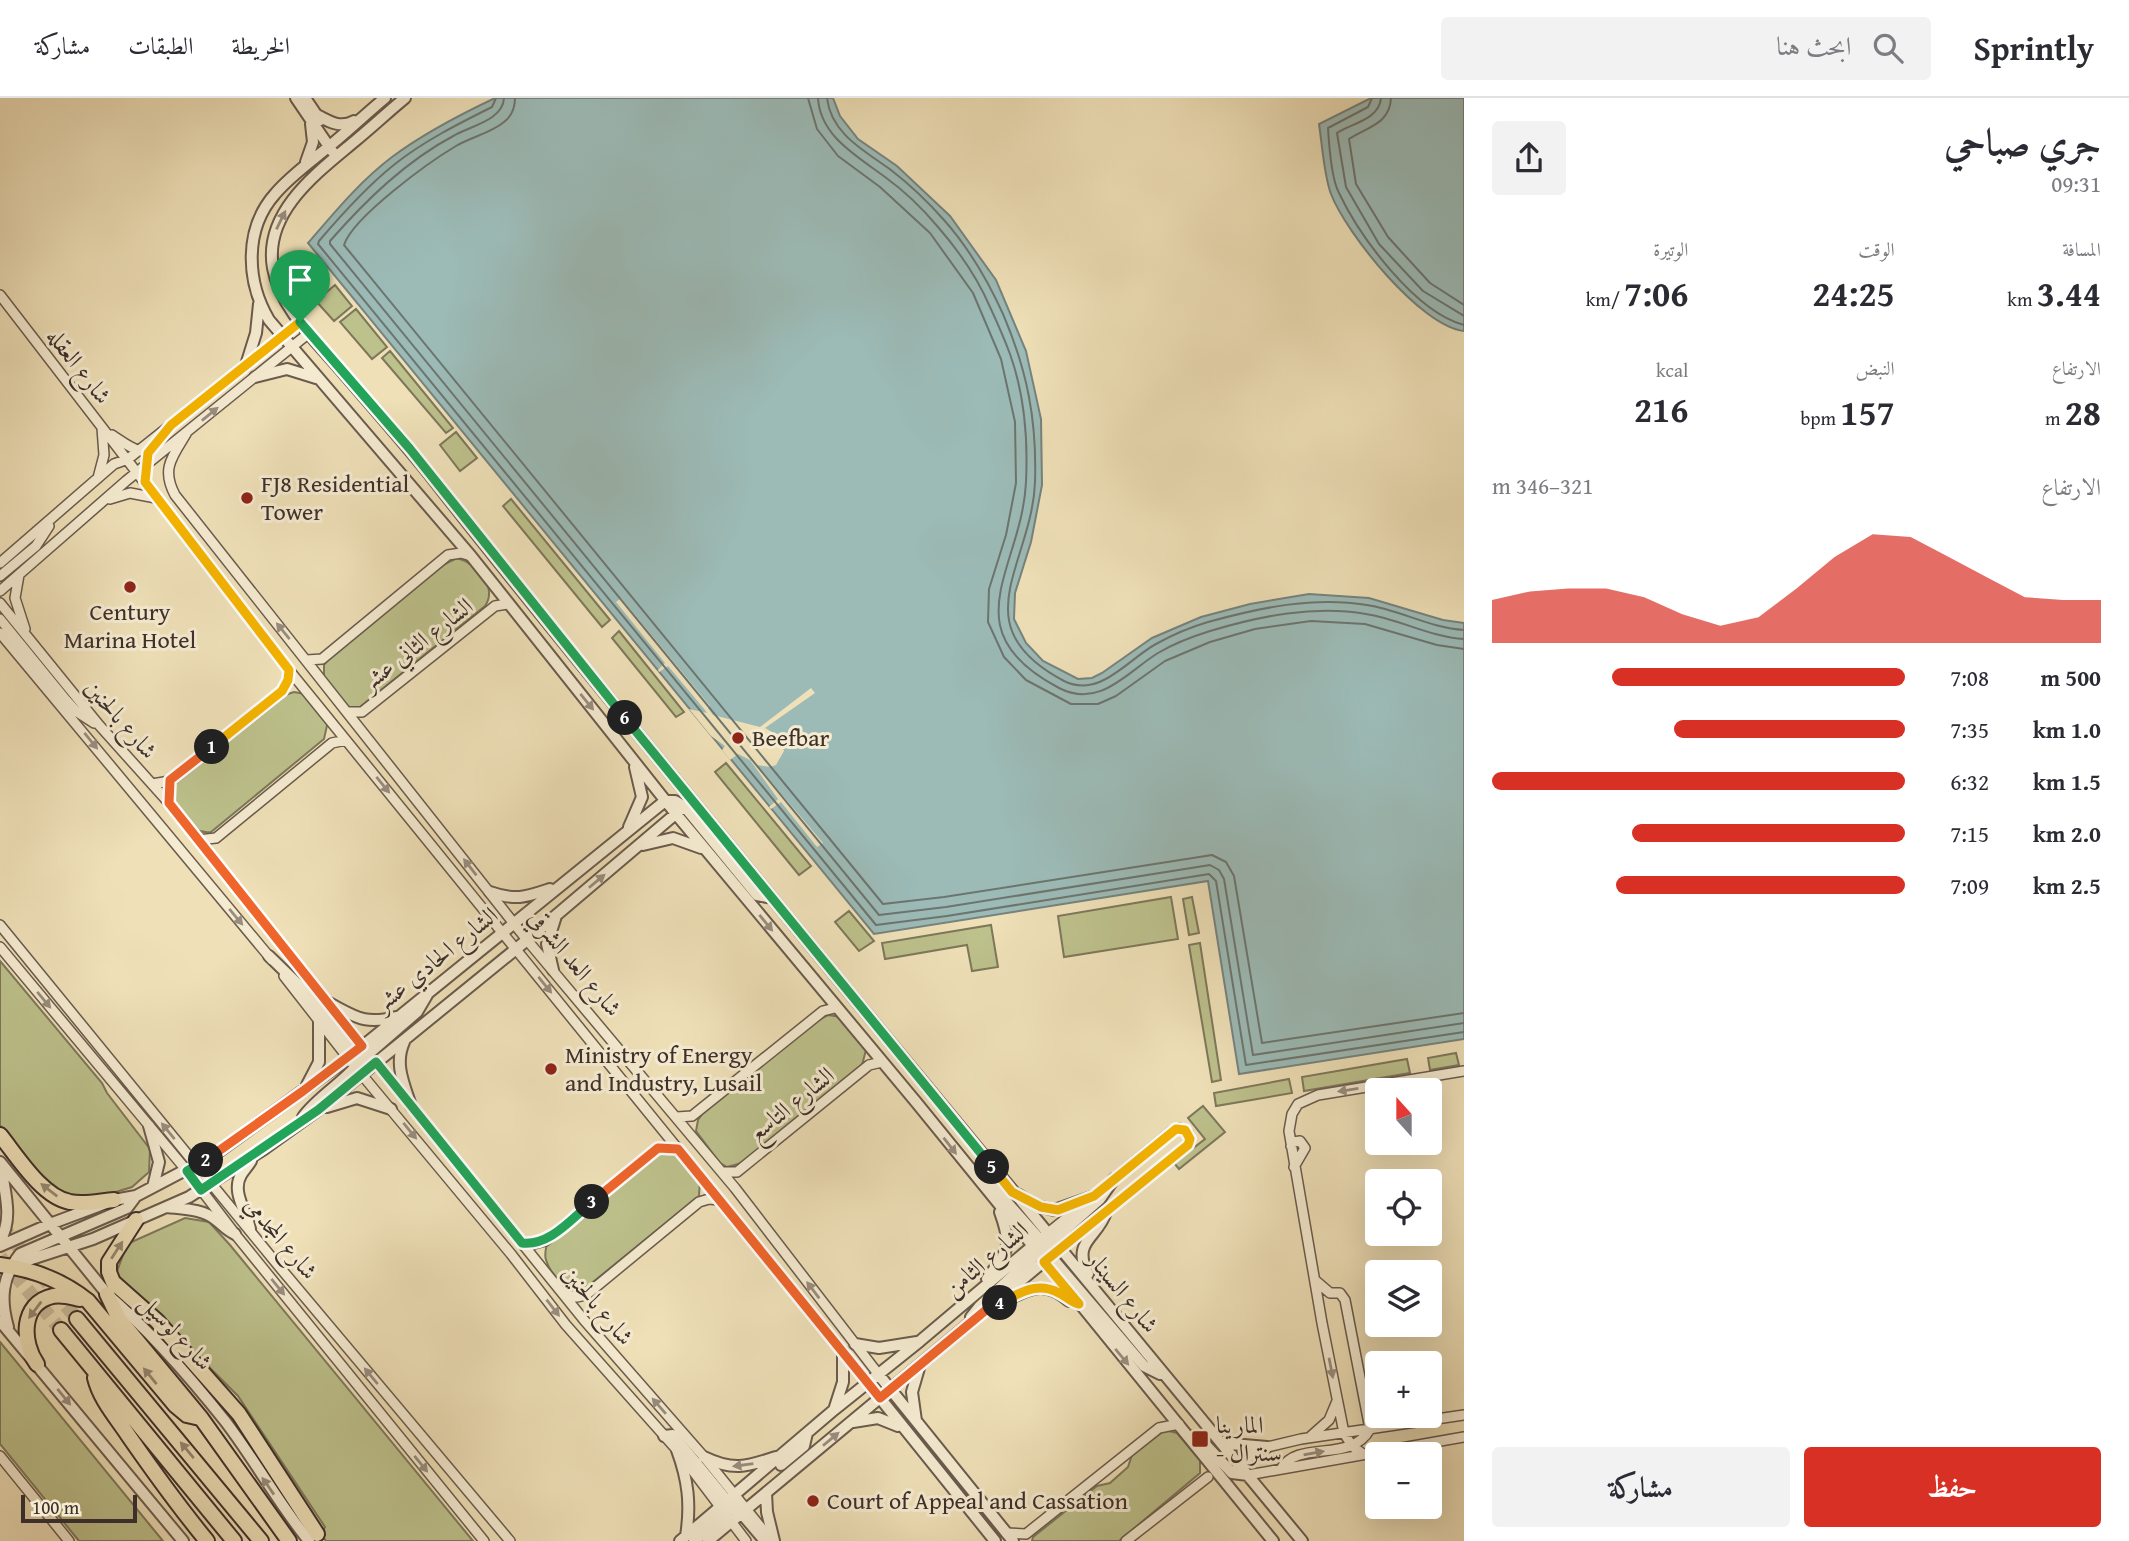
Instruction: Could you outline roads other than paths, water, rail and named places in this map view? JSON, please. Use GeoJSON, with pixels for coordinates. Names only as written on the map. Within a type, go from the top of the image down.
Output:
{"type":"FeatureCollection","features":[{"type":"Feature","properties":{"kind":"highway"},"geometry":{"type":"LineString","coordinates":[[0,1135],[35,1179],[57,1197],[77,1203],[114,1200]]}},
{"type":"Feature","properties":{"kind":"highway"},"geometry":{"type":"LineString","coordinates":[[136,1220],[109,1262],[113,1282],[157,1321],[239,1414],[313,1537]]}},
{"type":"Feature","properties":{"kind":"highway"},"geometry":{"type":"LineString","coordinates":[[3,1268],[56,1280],[73,1289],[88,1301],[176,1405],[187,1415],[201,1418]]}},
{"type":"Feature","properties":{"kind":"highway"},"geometry":{"type":"LineString","coordinates":[[107,1294],[119,1318],[201,1418],[289,1541]]}},
{"type":"Feature","properties":{"kind":"highway"},"geometry":{"type":"LineString","coordinates":[[37,1364],[30,1353],[26,1338],[26,1327],[34,1308],[51,1296],[63,1295],[88,1301]]}},
{"type":"Feature","properties":{"kind":"highway"},"geometry":{"type":"LineString","coordinates":[[76,1319],[261,1541]]}},
{"type":"Feature","properties":{"kind":"highway"},"geometry":{"type":"LineString","coordinates":[[61,1330],[234,1541]]}},
{"type":"Feature","properties":{"kind":"highway"},"geometry":{"type":"LineString","coordinates":[[94,1370],[97,1387],[114,1415],[206,1541]]}},
{"type":"Feature","properties":{"kind":"street"},"geometry":{"type":"LineString","coordinates":[[296,98],[335,149]]}},
{"type":"Feature","properties":{"kind":"street"},"geometry":{"type":"LineString","coordinates":[[303,167],[313,142],[312,116],[305,98]]}},
{"type":"Feature","properties":{"kind":"street"},"geometry":{"type":"LineString","coordinates":[[335,149],[366,114],[385,98]]}},
{"type":"Feature","properties":{"kind":"street"},"geometry":{"type":"LineString","coordinates":[[401,99],[335,149],[303,167],[274,195],[256,227],[251,258],[259,302],[282,337],[471,556],[665,801],[676,801],[684,807]]}},
{"type":"Feature","properties":{"kind":"street"},"geometry":{"type":"LineString","coordinates":[[312,116],[339,125],[348,125],[366,114]]}},
{"type":"Feature","properties":{"kind":"street","name":"شارع السينار"},"geometry":{"type":"LineString","coordinates":[[335,149],[289,205],[273,242],[276,278],[286,301],[300,322],[410,449],[536,610],[684,807],[757,895],[772,898],[1012,1192],[1079,1304],[1189,1436],[1232,1473]]}},
{"type":"Feature","properties":{"kind":"street","name":"شارع العقله"},"geometry":{"type":"LineString","coordinates":[[0,295],[128,459]]}},
{"type":"Feature","properties":{"kind":"street"},"geometry":{"type":"LineString","coordinates":[[246,365],[257,333],[259,302]]}},
{"type":"Feature","properties":{"kind":"street"},"geometry":{"type":"LineString","coordinates":[[142,470],[143,452],[171,425],[300,322]]}},
{"type":"Feature","properties":{"kind":"street"},"geometry":{"type":"LineString","coordinates":[[0,591],[96,506],[309,333]]}},
{"type":"Feature","properties":{"kind":"street"},"geometry":{"type":"LineString","coordinates":[[255,377],[287,369],[319,379]]}},
{"type":"Feature","properties":{"kind":"street"},"geometry":{"type":"LineString","coordinates":[[102,428],[143,452]]}},
{"type":"Feature","properties":{"kind":"street"},"geometry":{"type":"LineString","coordinates":[[97,478],[104,455],[102,428]]}},
{"type":"Feature","properties":{"kind":"street","name":"شارع العد الشرقي"},"geometry":{"type":"LineString","coordinates":[[186,434],[169,463],[168,477],[175,495],[527,940],[723,1172],[878,1375],[1010,1537]]}},
{"type":"Feature","properties":{"kind":"street"},"geometry":{"type":"LineString","coordinates":[[0,563],[114,464],[143,452],[166,449]]}},
{"type":"Feature","properties":{"kind":"street"},"geometry":{"type":"LineString","coordinates":[[128,459],[142,470]]}},
{"type":"Feature","properties":{"kind":"street","name":"شارع العد الشرقي"},"geometry":{"type":"LineString","coordinates":[[142,470],[145,482],[156,498],[289,670],[995,1541]]}},
{"type":"Feature","properties":{"kind":"street"},"geometry":{"type":"LineString","coordinates":[[96,506],[130,493],[156,498]]}},
{"type":"Feature","properties":{"kind":"street"},"geometry":{"type":"LineString","coordinates":[[0,576],[36,546],[50,522]]}},
{"type":"Feature","properties":{"kind":"street"},"geometry":{"type":"LineString","coordinates":[[307,660],[322,659],[448,555],[451,532]]}},
{"type":"Feature","properties":{"kind":"street"},"geometry":{"type":"LineString","coordinates":[[448,555],[461,553],[471,556]]}},
{"type":"Feature","properties":{"kind":"street"},"geometry":{"type":"LineString","coordinates":[[20,574],[16,605],[30,640]]}},
{"type":"Feature","properties":{"kind":"street","name":"الشارع الثاني عشر"},"geometry":{"type":"LineString","coordinates":[[495,606],[498,592]]}},
{"type":"Feature","properties":{"kind":"street","name":"شارع بالحنين"},"geometry":{"type":"LineString","coordinates":[[0,603],[99,725],[169,803],[329,1003],[391,1109],[566,1325],[677,1450],[734,1508],[773,1541]]}},
{"type":"Feature","properties":{"kind":"street","name":"الشارع الثاني عشر"},"geometry":{"type":"LineString","coordinates":[[348,712],[362,712],[495,606],[507,604]]}},
{"type":"Feature","properties":{"kind":"street"},"geometry":{"type":"LineString","coordinates":[[0,619],[78,712],[99,725]]}},
{"type":"Feature","properties":{"kind":"street","name":"شارع بالحنين"},"geometry":{"type":"LineString","coordinates":[[0,633],[269,956],[319,1021],[411,1106],[584,1320],[704,1458],[734,1508],[746,1541]]}},
{"type":"Feature","properties":{"kind":"street"},"geometry":{"type":"LineString","coordinates":[[0,641],[16,650]]}},
{"type":"Feature","properties":{"kind":"street"},"geometry":{"type":"LineString","coordinates":[[320,676],[322,659]]}},
{"type":"Feature","properties":{"kind":"street"},"geometry":{"type":"LineString","coordinates":[[152,784],[170,780],[282,691],[288,680],[289,670]]}},
{"type":"Feature","properties":{"kind":"street"},"geometry":{"type":"LineString","coordinates":[[282,691],[305,689]]}},
{"type":"Feature","properties":{"kind":"street","name":"الشارع الثاني عشر"},"geometry":{"type":"LineString","coordinates":[[360,727],[362,712]]}},
{"type":"Feature","properties":{"kind":"street"},"geometry":{"type":"LineString","coordinates":[[332,743],[335,727]]}},
{"type":"Feature","properties":{"kind":"street"},"geometry":{"type":"LineString","coordinates":[[198,840],[216,838],[332,743],[346,740]]}},
{"type":"Feature","properties":{"kind":"street"},"geometry":{"type":"LineString","coordinates":[[627,831],[642,797],[633,761]]}},
{"type":"Feature","properties":{"kind":"street"},"geometry":{"type":"LineString","coordinates":[[169,803],[170,780]]}},
{"type":"Feature","properties":{"kind":"street","name":"الشارع الحادي عشر"},"geometry":{"type":"LineString","coordinates":[[3,1268],[93,1239],[201,1190],[298,1125],[318,1110],[398,1017],[665,801]]}},
{"type":"Feature","properties":{"kind":"street","name":"شارع السينار"},"geometry":{"type":"LineString","coordinates":[[684,807],[706,850],[996,1203],[1095,1289],[1163,1376],[1221,1443],[1232,1473],[1273,1541]]}},
{"type":"Feature","properties":{"kind":"street","name":"الشارع الحادي عشر"},"geometry":{"type":"LineString","coordinates":[[0,1246],[114,1200],[136,1196],[192,1168],[303,1091],[361,1059],[405,1039],[684,807]]}},
{"type":"Feature","properties":{"kind":"street"},"geometry":{"type":"LineString","coordinates":[[215,860],[216,838]]}},
{"type":"Feature","properties":{"kind":"street"},"geometry":{"type":"LineString","coordinates":[[638,846],[673,838],[706,850]]}},
{"type":"Feature","properties":{"kind":"street"},"geometry":{"type":"LineString","coordinates":[[490,892],[507,898],[518,898],[559,886]]}},
{"type":"Feature","properties":{"kind":"street"},"geometry":{"type":"LineString","coordinates":[[553,970],[547,944],[556,916]]}},
{"type":"Feature","properties":{"kind":"street","name":"شارع المجدمي"},"geometry":{"type":"LineString","coordinates":[[0,925],[192,1168],[201,1190],[234,1234],[484,1541]]}},
{"type":"Feature","properties":{"kind":"street","name":"شارع المجدمي"},"geometry":{"type":"LineString","coordinates":[[0,947],[149,1126],[212,1184],[510,1541]]}},
{"type":"Feature","properties":{"kind":"street"},"geometry":{"type":"LineString","coordinates":[[269,956],[305,991],[361,1059]]}},
{"type":"Feature","properties":{"kind":"street"},"geometry":{"type":"LineString","coordinates":[[298,1125],[322,1095],[417,1012],[428,993]]}},
{"type":"Feature","properties":{"kind":"street"},"geometry":{"type":"LineString","coordinates":[[823,1011],[826,996]]}},
{"type":"Feature","properties":{"kind":"street"},"geometry":{"type":"LineString","coordinates":[[329,1003],[373,1022],[398,1017]]}},
{"type":"Feature","properties":{"kind":"street"},"geometry":{"type":"LineString","coordinates":[[677,1117],[692,1116],[823,1011],[835,1008]]}},
{"type":"Feature","properties":{"kind":"street"},"geometry":{"type":"LineString","coordinates":[[303,1091],[319,1062],[319,1021]]}},
{"type":"Feature","properties":{"kind":"street"},"geometry":{"type":"LineString","coordinates":[[405,1039],[400,1050],[399,1064],[411,1106]]}},
{"type":"Feature","properties":{"kind":"street","name":"الشارع التاسع"},"geometry":{"type":"LineString","coordinates":[[869,1065],[872,1049]]}},
{"type":"Feature","properties":{"kind":"street","name":"الشارع التاسع"},"geometry":{"type":"LineString","coordinates":[[723,1172],[737,1172],[869,1065],[882,1062]]}},
{"type":"Feature","properties":{"kind":"street"},"geometry":{"type":"LineString","coordinates":[[1363,1454],[1352,1446],[1344,1433],[1294,1168],[1296,1160],[1304,1152],[1304,1144],[1296,1141],[1291,1146],[1290,1122],[1298,1104],[1318,1095],[1464,1071]]}},
{"type":"Feature","properties":{"kind":"street"},"geometry":{"type":"LineString","coordinates":[[318,1110],[357,1098],[391,1109]]}},
{"type":"Feature","properties":{"kind":"street"},"geometry":{"type":"LineString","coordinates":[[690,1132],[692,1116]]}},
{"type":"Feature","properties":{"kind":"street"},"geometry":{"type":"LineString","coordinates":[[149,1126],[159,1162],[153,1187]]}},
{"type":"Feature","properties":{"kind":"street"},"geometry":{"type":"LineString","coordinates":[[540,1265],[540,1251],[545,1241],[658,1148],[661,1128]]}},
{"type":"Feature","properties":{"kind":"street","name":"الشارع الثامن"},"geometry":{"type":"LineString","coordinates":[[687,1539],[734,1508],[766,1493],[992,1305],[1046,1247],[1094,1196],[1172,1131],[1179,1128],[1188,1133],[1188,1145],[1106,1212],[1046,1247],[983,1289],[835,1409],[782,1455],[734,1508],[708,1541]]}},
{"type":"Feature","properties":{"kind":"street"},"geometry":{"type":"LineString","coordinates":[[658,1148],[678,1149]]}},
{"type":"Feature","properties":{"kind":"street"},"geometry":{"type":"LineString","coordinates":[[250,1229],[238,1194],[238,1183],[254,1156]]}},
{"type":"Feature","properties":{"kind":"street"},"geometry":{"type":"LineString","coordinates":[[1,1163],[8,1210],[0,1246],[20,1254],[68,1246]]}},
{"type":"Feature","properties":{"kind":"street","name":"شارع لوسيل"},"geometry":{"type":"LineString","coordinates":[[1,1163],[107,1294],[127,1311],[226,1423],[289,1517],[313,1537]]}},
{"type":"Feature","properties":{"kind":"street","name":"الشارع التاسع"},"geometry":{"type":"LineString","coordinates":[[735,1188],[737,1172]]}},
{"type":"Feature","properties":{"kind":"street"},"geometry":{"type":"LineString","coordinates":[[971,1173],[988,1181],[1144,1366],[1163,1376]]}},
{"type":"Feature","properties":{"kind":"street"},"geometry":{"type":"LineString","coordinates":[[958,1334],[979,1307],[1100,1199],[1114,1179]]}},
{"type":"Feature","properties":{"kind":"street"},"geometry":{"type":"LineString","coordinates":[[699,1202],[704,1192],[704,1180]]}},
{"type":"Feature","properties":{"kind":"street"},"geometry":{"type":"LineString","coordinates":[[1012,1192],[1034,1205],[1054,1210],[1094,1196]]}},
{"type":"Feature","properties":{"kind":"street"},"geometry":{"type":"LineString","coordinates":[[12,1335],[0,1302],[3,1268],[20,1254],[127,1208],[136,1196]]}},
{"type":"Feature","properties":{"kind":"street"},"geometry":{"type":"LineString","coordinates":[[563,1294],[577,1297],[586,1295],[699,1202],[719,1200]]}},
{"type":"Feature","properties":{"kind":"street"},"geometry":{"type":"LineString","coordinates":[[983,1289],[989,1276],[1002,1261],[1007,1248],[1006,1232],[996,1203]]}},
{"type":"Feature","properties":{"kind":"street"},"geometry":{"type":"LineString","coordinates":[[164,1207],[198,1211],[234,1234]]}},
{"type":"Feature","properties":{"kind":"street"},"geometry":{"type":"LineString","coordinates":[[1095,1289],[1085,1268],[1082,1252],[1087,1239],[1104,1220],[1106,1212]]}},
{"type":"Feature","properties":{"kind":"street"},"geometry":{"type":"LineString","coordinates":[[522,1243],[545,1241]]}},
{"type":"Feature","properties":{"kind":"street"},"geometry":{"type":"LineString","coordinates":[[1315,1279],[1330,1293]]}},
{"type":"Feature","properties":{"kind":"street"},"geometry":{"type":"LineString","coordinates":[[992,1305],[1026,1289],[1041,1287],[1056,1291],[1079,1304]]}},
{"type":"Feature","properties":{"kind":"street"},"geometry":{"type":"LineString","coordinates":[[1319,1302],[1324,1295],[1330,1293],[1340,1293],[1345,1300],[1365,1400]]}},
{"type":"Feature","properties":{"kind":"street"},"geometry":{"type":"LineString","coordinates":[[584,1320],[583,1305],[586,1295]]}},
{"type":"Feature","properties":{"kind":"street"},"geometry":{"type":"LineString","coordinates":[[0,1324],[37,1364],[183,1541]]}},
{"type":"Feature","properties":{"kind":"street"},"geometry":{"type":"LineString","coordinates":[[855,1344],[878,1348],[920,1341]]}},
{"type":"Feature","properties":{"kind":"street"},"geometry":{"type":"LineString","coordinates":[[835,1409],[843,1382],[843,1352]]}},
{"type":"Feature","properties":{"kind":"street"},"geometry":{"type":"LineString","coordinates":[[916,1421],[912,1392],[920,1366]]}},
{"type":"Feature","properties":{"kind":"street"},"geometry":{"type":"LineString","coordinates":[[1308,1438],[1329,1420],[1338,1399]]}},
{"type":"Feature","properties":{"kind":"street"},"geometry":{"type":"LineString","coordinates":[[1159,1428],[1167,1409]]}},
{"type":"Feature","properties":{"kind":"street"},"geometry":{"type":"LineString","coordinates":[[1442,1418],[1464,1415]]}},
{"type":"Feature","properties":{"kind":"street"},"geometry":{"type":"LineString","coordinates":[[851,1423],[877,1418],[901,1427]]}},
{"type":"Feature","properties":{"kind":"street"},"geometry":{"type":"LineString","coordinates":[[1010,1537],[1025,1537],[1159,1428],[1179,1423]]}},
{"type":"Feature","properties":{"kind":"street"},"geometry":{"type":"LineString","coordinates":[[1232,1473],[1255,1452],[1267,1447],[1377,1428]]}},
{"type":"Feature","properties":{"kind":"street"},"geometry":{"type":"LineString","coordinates":[[1281,1469],[1288,1459],[1295,1456],[1352,1446],[1361,1441],[1370,1429]]}},
{"type":"Feature","properties":{"kind":"street"},"geometry":{"type":"LineString","coordinates":[[734,1508],[804,1446],[807,1433]]}},
{"type":"Feature","properties":{"kind":"street"},"geometry":{"type":"LineString","coordinates":[[664,1436],[673,1435],[765,1541]]}},
{"type":"Feature","properties":{"kind":"street"},"geometry":{"type":"LineString","coordinates":[[1232,1473],[1248,1475],[1463,1438]]}},
{"type":"Feature","properties":{"kind":"street"},"geometry":{"type":"LineString","coordinates":[[1221,1443],[1267,1447]]}},
{"type":"Feature","properties":{"kind":"street"},"geometry":{"type":"LineString","coordinates":[[677,1450],[689,1490],[687,1539]]}},
{"type":"Feature","properties":{"kind":"street"},"geometry":{"type":"LineString","coordinates":[[704,1458],[733,1467],[782,1455]]}},
{"type":"Feature","properties":{"kind":"street"},"geometry":{"type":"LineString","coordinates":[[0,1456],[69,1541]]}},
{"type":"Feature","properties":{"kind":"street"},"geometry":{"type":"LineString","coordinates":[[1248,1475],[1302,1541]]}},
{"type":"Feature","properties":{"kind":"street"},"geometry":{"type":"LineString","coordinates":[[1126,1541],[1208,1477]]}},
{"type":"Feature","properties":{"kind":"street"},"geometry":{"type":"LineString","coordinates":[[766,1493],[773,1541]]}},
{"type":"Feature","properties":{"kind":"water"},"geometry":{"type":"Polygon","coordinates":[[[495,98],[833,98],[840,116],[858,139],[897,166],[950,216],[996,280],[1026,351],[1041,419],[1042,485],[1031,542],[1015,593],[1014,619],[1026,643],[1043,661],[1078,679],[1092,678],[1152,638],[1201,617],[1250,604],[1309,594],[1369,598],[1443,620],[1464,623],[1464,1039],[1239,1074],[1208,881],[874,934],[308,243],[380,166],[442,125],[495,98]]]}},
{"type":"Feature","properties":{"kind":"water"},"geometry":{"type":"Polygon","coordinates":[[[1371,98],[1464,98],[1464,331],[1446,325],[1407,296],[1368,253],[1339,211],[1331,194],[1319,124],[1371,98]]]}},
{"type":"Feature","properties":{"kind":"tunnel"},"geometry":{"type":"LineString","coordinates":[[0,1224],[77,1319]]}},
{"type":"Feature","properties":{"kind":"tunnel"},"geometry":{"type":"LineString","coordinates":[[0,1257],[61,1330]]}},
{"type":"Feature","properties":{"kind":"place","name":"FJ8 Residential Tower"},"geometry":{"type":"Point","coordinates":[247,498]}},
{"type":"Feature","properties":{"kind":"place","name":"Century Marina Hotel"},"geometry":{"type":"Point","coordinates":[130,587]}},
{"type":"Feature","properties":{"kind":"place","name":"Beefbar"},"geometry":{"type":"Point","coordinates":[738,738]}},
{"type":"Feature","properties":{"kind":"place","name":"Ministry of Energy and Industry, Lusail"},"geometry":{"type":"Point","coordinates":[551,1069]}},
{"type":"Feature","properties":{"kind":"place","name":"المارينا - سنترال"},"geometry":{"type":"Point","coordinates":[1200,1439]}},
{"type":"Feature","properties":{"kind":"place","name":"Court of Appeal and Cassation"},"geometry":{"type":"Point","coordinates":[813,1501]}}]}
